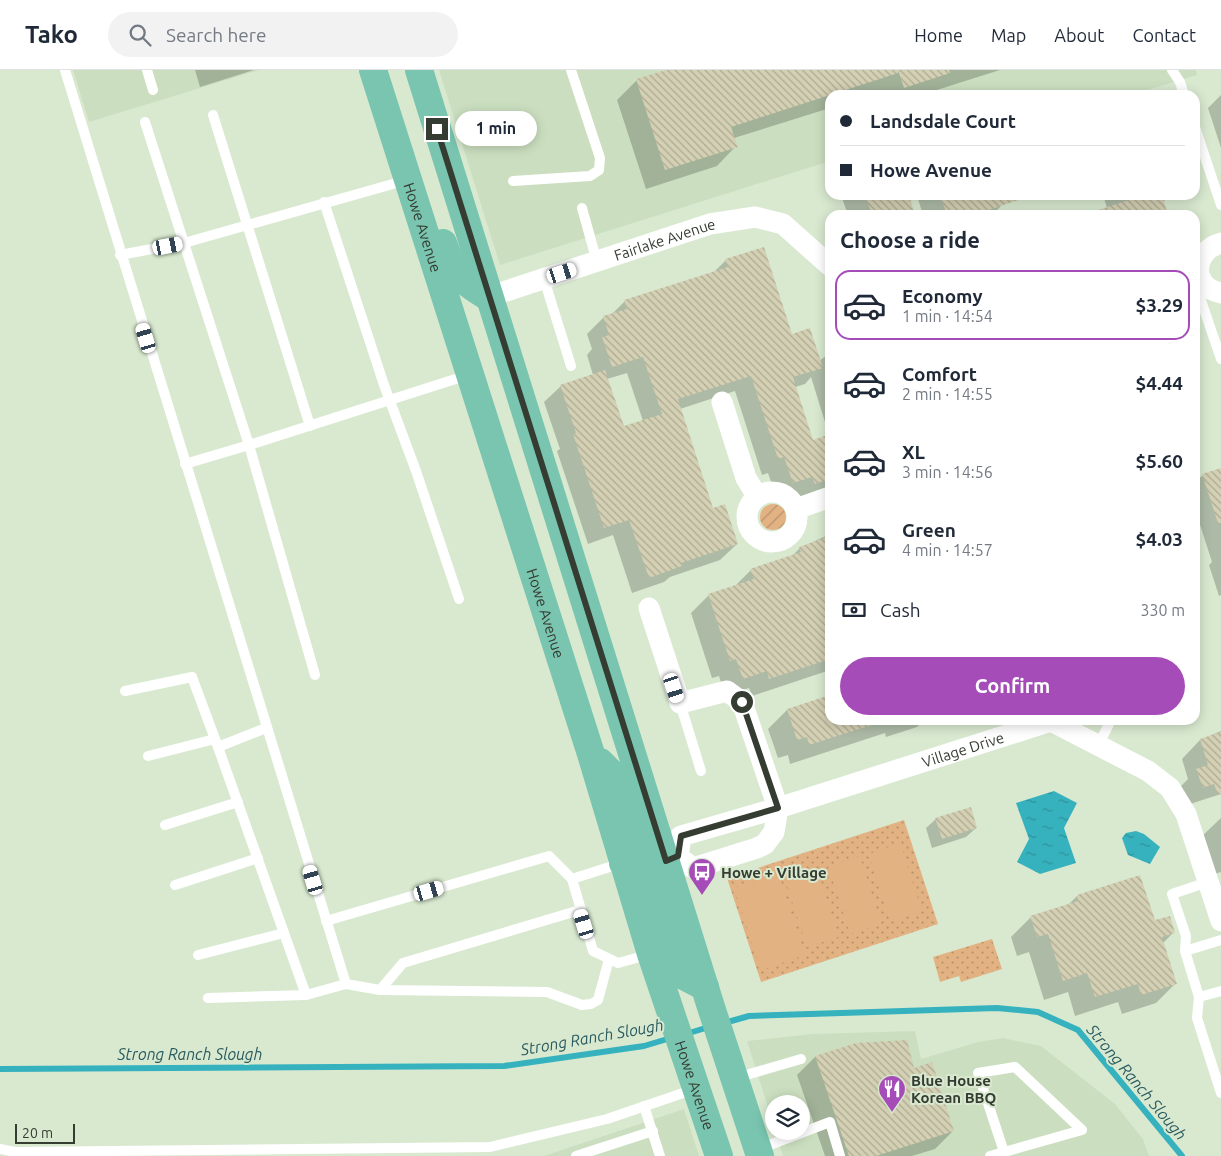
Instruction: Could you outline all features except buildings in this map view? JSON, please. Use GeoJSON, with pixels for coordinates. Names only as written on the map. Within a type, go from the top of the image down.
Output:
{"type":"FeatureCollection","features":[{"type":"Feature","properties":{"kind":"main road","name":"Howe Avenue"},"geometry":{"type":"LineString","coordinates":[[373,70],[591,754],[651,954],[719,1156]]}},
{"type":"Feature","properties":{"kind":"main road"},"geometry":{"type":"LineString","coordinates":[[419,70],[488,297],[672,859],[708,997],[759,1152]]}},
{"type":"Feature","properties":{"kind":"main road"},"geometry":{"type":"LineString","coordinates":[[408,180],[424,189],[452,266],[462,281],[488,297]]}},
{"type":"Feature","properties":{"kind":"main road"},"geometry":{"type":"LineString","coordinates":[[591,754],[619,781],[646,859],[653,862],[672,859]]}},
{"type":"Feature","properties":{"kind":"main road"},"geometry":{"type":"LineString","coordinates":[[623,863],[632,864],[650,883],[680,974],[708,997]]}},
{"type":"Feature","properties":{"kind":"street","name":"Fairlake Avenue"},"geometry":{"type":"LineString","coordinates":[[488,297],[710,224],[755,217],[783,224],[825,262]]}},
{"type":"Feature","properties":{"kind":"street"},"geometry":{"type":"LineString","coordinates":[[1200,257],[1212,245],[1221,243]]}},
{"type":"Feature","properties":{"kind":"street"},"geometry":{"type":"LineString","coordinates":[[1200,281],[1208,288],[1221,293]]}},
{"type":"Feature","properties":{"kind":"street"},"geometry":{"type":"LineString","coordinates":[[722,402],[746,478],[757,496]]}},
{"type":"Feature","properties":{"kind":"street"},"geometry":{"type":"LineString","coordinates":[[779,492],[792,502],[796,509],[797,520],[791,533],[779,540],[766,541],[753,534],[747,522],[748,509],[757,496],[764,493],[779,492]]}},
{"type":"Feature","properties":{"kind":"street"},"geometry":{"type":"LineString","coordinates":[[796,509],[825,500]]}},
{"type":"Feature","properties":{"kind":"street"},"geometry":{"type":"LineString","coordinates":[[648,608],[680,703],[727,691],[742,702],[778,808],[774,832],[765,844],[757,848],[693,868],[672,859]]}},
{"type":"Feature","properties":{"kind":"street","name":"Village Drive"},"geometry":{"type":"LineString","coordinates":[[672,859],[681,836],[778,808],[1037,725]]}},
{"type":"Feature","properties":{"kind":"street","name":"Village Drive"},"geometry":{"type":"LineString","coordinates":[[1058,725],[1148,771],[1161,779],[1170,788],[1186,814],[1220,913]]}},
{"type":"Feature","properties":{"kind":"lane"},"geometry":{"type":"LineString","coordinates":[[65,70],[120,255],[346,984]]}},
{"type":"Feature","properties":{"kind":"lane"},"geometry":{"type":"LineString","coordinates":[[147,70],[153,90]]}},
{"type":"Feature","properties":{"kind":"lane"},"geometry":{"type":"LineString","coordinates":[[513,181],[590,176],[599,170],[600,158],[572,70]]}},
{"type":"Feature","properties":{"kind":"lane"},"geometry":{"type":"LineString","coordinates":[[1172,70],[1182,90]]}},
{"type":"Feature","properties":{"kind":"lane"},"geometry":{"type":"LineString","coordinates":[[213,115],[310,426]]}},
{"type":"Feature","properties":{"kind":"lane"},"geometry":{"type":"LineString","coordinates":[[145,122],[250,445],[315,675]]}},
{"type":"Feature","properties":{"kind":"lane"},"geometry":{"type":"LineString","coordinates":[[1200,142],[1221,205]]}},
{"type":"Feature","properties":{"kind":"lane"},"geometry":{"type":"LineString","coordinates":[[120,255],[184,243],[248,226],[324,202],[408,180]]}},
{"type":"Feature","properties":{"kind":"lane"},"geometry":{"type":"LineString","coordinates":[[324,202],[384,385],[459,599]]}},
{"type":"Feature","properties":{"kind":"lane"},"geometry":{"type":"LineString","coordinates":[[582,208],[597,262]]}},
{"type":"Feature","properties":{"kind":"lane"},"geometry":{"type":"LineString","coordinates":[[544,279],[571,366]]}},
{"type":"Feature","properties":{"kind":"lane"},"geometry":{"type":"LineString","coordinates":[[1200,291],[1221,359]]}},
{"type":"Feature","properties":{"kind":"lane"},"geometry":{"type":"LineString","coordinates":[[185,464],[470,375]]}},
{"type":"Feature","properties":{"kind":"lane"},"geometry":{"type":"LineString","coordinates":[[124,691],[192,677],[306,995]]}},
{"type":"Feature","properties":{"kind":"lane"},"geometry":{"type":"LineString","coordinates":[[680,703],[701,771]]}},
{"type":"Feature","properties":{"kind":"lane"},"geometry":{"type":"LineString","coordinates":[[1098,746],[1108,725]]}},
{"type":"Feature","properties":{"kind":"lane"},"geometry":{"type":"LineString","coordinates":[[148,756],[217,743],[266,728]]}},
{"type":"Feature","properties":{"kind":"lane"},"geometry":{"type":"LineString","coordinates":[[165,825],[238,802]]}},
{"type":"Feature","properties":{"kind":"lane"},"geometry":{"type":"LineString","coordinates":[[326,920],[549,856],[572,878],[593,951],[618,963],[651,954]]}},
{"type":"Feature","properties":{"kind":"lane"},"geometry":{"type":"LineString","coordinates":[[175,885],[258,858]]}},
{"type":"Feature","properties":{"kind":"lane"},"geometry":{"type":"LineString","coordinates":[[572,878],[623,863]]}},
{"type":"Feature","properties":{"kind":"lane"},"geometry":{"type":"LineString","coordinates":[[1208,882],[1172,894],[1186,936],[1184,951],[1199,997],[1197,1018],[1221,1093]]}},
{"type":"Feature","properties":{"kind":"lane"},"geometry":{"type":"LineString","coordinates":[[380,990],[403,962],[580,910]]}},
{"type":"Feature","properties":{"kind":"lane"},"geometry":{"type":"LineString","coordinates":[[198,955],[284,933]]}},
{"type":"Feature","properties":{"kind":"lane"},"geometry":{"type":"LineString","coordinates":[[1184,951],[1221,940]]}},
{"type":"Feature","properties":{"kind":"lane"},"geometry":{"type":"LineString","coordinates":[[208,998],[306,995],[346,984],[380,990],[547,992],[574,1003],[591,1004],[598,1000],[609,959]]}},
{"type":"Feature","properties":{"kind":"lane"},"geometry":{"type":"LineString","coordinates":[[1199,997],[1221,991]]}},
{"type":"Feature","properties":{"kind":"lane"},"geometry":{"type":"LineString","coordinates":[[735,1078],[802,1059]]}},
{"type":"Feature","properties":{"kind":"lane"},"geometry":{"type":"LineString","coordinates":[[990,1156],[1082,1130],[1015,1067],[978,1073],[1004,1152]]}},
{"type":"Feature","properties":{"kind":"lane"},"geometry":{"type":"LineString","coordinates":[[0,1148],[15,1152],[66,1154],[490,1147],[607,1119],[695,1089]]}},
{"type":"Feature","properties":{"kind":"lane"},"geometry":{"type":"LineString","coordinates":[[644,1106],[660,1156]]}},
{"type":"Feature","properties":{"kind":"lane"},"geometry":{"type":"LineString","coordinates":[[759,1152],[830,1122],[840,1156]]}},
{"type":"Feature","properties":{"kind":"lane"},"geometry":{"type":"LineString","coordinates":[[576,1156],[653,1131]]}},
{"type":"Feature","properties":{"kind":"shaded area"},"geometry":{"type":"Polygon","coordinates":[[[73,70],[259,70],[89,122],[73,70]]]}},
{"type":"Feature","properties":{"kind":"shaded area"},"geometry":{"type":"Polygon","coordinates":[[[439,70],[1196,70],[1197,75],[1148,90],[825,90],[825,163],[500,265],[439,70]]]}},
{"type":"Feature","properties":{"kind":"shaded area"},"geometry":{"type":"Polygon","coordinates":[[[773,504],[782,508],[786,517],[782,526],[773,530],[764,526],[760,517],[764,508],[773,504]]]}},
{"type":"Feature","properties":{"kind":"shaded area"},"geometry":{"type":"Polygon","coordinates":[[[904,820],[938,924],[761,982],[727,878],[904,820]]]}},
{"type":"Feature","properties":{"kind":"shaded area"},"geometry":{"type":"Polygon","coordinates":[[[900,843],[922,911],[890,921],[869,854],[900,843]]]}},
{"type":"Feature","properties":{"kind":"shaded area"},"geometry":{"type":"Polygon","coordinates":[[[860,856],[881,924],[850,934],[828,866],[860,856]]]}},
{"type":"Feature","properties":{"kind":"shaded area"},"geometry":{"type":"Polygon","coordinates":[[[817,869],[839,937],[807,947],[785,880],[817,869]]]}},
{"type":"Feature","properties":{"kind":"shaded area"},"geometry":{"type":"Polygon","coordinates":[[[778,873],[805,955],[761,970],[734,888],[778,873]]]}},
{"type":"Feature","properties":{"kind":"shaded area"},"geometry":{"type":"Polygon","coordinates":[[[992,939],[1002,969],[961,982],[959,976],[940,982],[933,957],[992,939]]]}},
{"type":"Feature","properties":{"kind":"shaded area"},"geometry":{"type":"Polygon","coordinates":[[[915,1031],[921,1059],[978,1042],[1003,1038],[1041,1046],[1115,1104],[1143,1139],[1149,1156],[783,1156],[778,1140],[810,1140],[810,1095],[765,1095],[765,1098],[747,1041],[812,1034],[915,1031]]]}},
{"type":"Feature","properties":{"kind":"shaded area"},"geometry":{"type":"Polygon","coordinates":[[[684,1109],[699,1156],[544,1156],[684,1109]]]}},
{"type":"Feature","properties":{"kind":"water"},"geometry":{"type":"Polygon","coordinates":[[[1054,791],[1077,803],[1064,828],[1076,863],[1040,874],[1017,862],[1029,839],[1016,803],[1054,791]]]}},
{"type":"Feature","properties":{"kind":"water"},"geometry":{"type":"Polygon","coordinates":[[[1136,831],[1144,834],[1160,847],[1150,864],[1128,855],[1122,838],[1126,833],[1136,831]]]}},
{"type":"Feature","properties":{"kind":"waterway","name":"Strong Ranch Slough"},"geometry":{"type":"LineString","coordinates":[[724,1023],[749,1016],[997,1008],[1038,1012],[1078,1030],[1182,1156]]}},
{"type":"Feature","properties":{"kind":"waterway","name":"Strong Ranch Slough"},"geometry":{"type":"LineString","coordinates":[[686,1034],[712,1026]]}},
{"type":"Feature","properties":{"kind":"waterway","name":"Strong Ranch Slough"},"geometry":{"type":"LineString","coordinates":[[0,1069],[504,1066],[644,1046],[674,1037]]}},
{"type":"Feature","properties":{"kind":"place","name":"Howe + Village"},"geometry":{"type":"Point","coordinates":[702,896]}},
{"type":"Feature","properties":{"kind":"place","name":"Blue House Korean BBQ"},"geometry":{"type":"Point","coordinates":[892,1113]}},
{"type":"Feature","properties":{"kind":"route"},"geometry":{"type":"LineString","coordinates":[[437,129],[666,861],[678,856],[681,836],[778,808],[742,702]]}}]}
